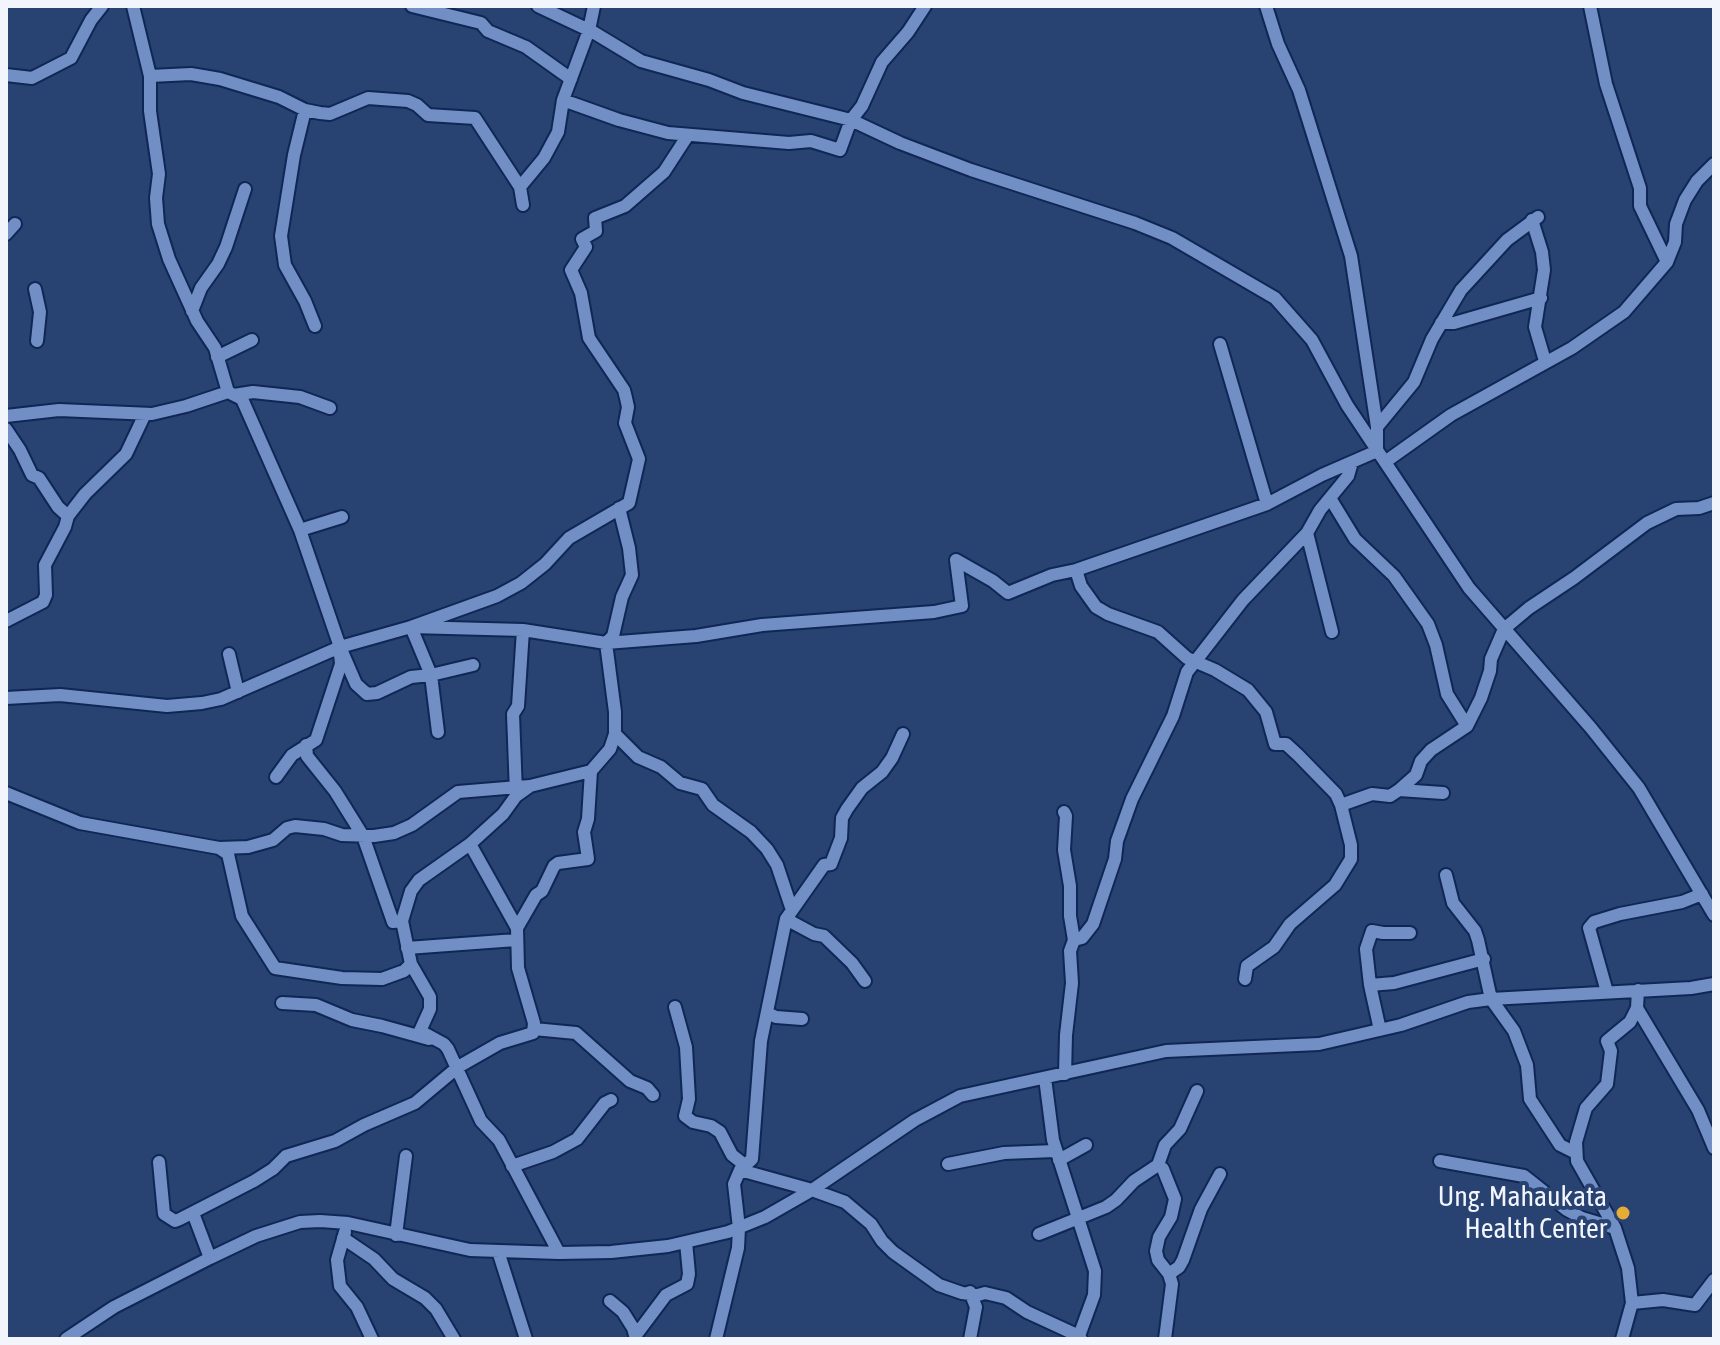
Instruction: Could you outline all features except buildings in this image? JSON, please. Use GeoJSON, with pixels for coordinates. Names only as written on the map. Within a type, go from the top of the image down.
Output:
{"type":"FeatureCollection","features":[{"type":"Feature","properties":{"kind":"street"},"geometry":{"type":"LineString","coordinates":[[88,6],[91,20]]}},
{"type":"Feature","properties":{"kind":"street"},"geometry":{"type":"LineString","coordinates":[[6,75],[32,78],[62,64],[78,49],[91,20],[102,6]]}},
{"type":"Feature","properties":{"kind":"street"},"geometry":{"type":"LineString","coordinates":[[133,6],[150,76],[150,111],[159,174],[156,198],[158,224],[192,311],[215,348],[231,394],[245,403],[254,430],[300,530],[356,684],[367,694],[377,693],[411,677],[473,665]]}},
{"type":"Feature","properties":{"kind":"street"},"geometry":{"type":"LineString","coordinates":[[412,6],[481,23],[488,31],[526,47],[571,79]]}},
{"type":"Feature","properties":{"kind":"street"},"geometry":{"type":"LineString","coordinates":[[538,6],[589,30],[641,61],[743,93],[851,120],[942,159],[1172,238],[1275,298],[1312,340],[1347,405],[1469,588],[1639,788],[1714,915]]}},
{"type":"Feature","properties":{"kind":"street"},"geometry":{"type":"LineString","coordinates":[[520,187],[558,132],[563,100],[589,30],[594,6]]}},
{"type":"Feature","properties":{"kind":"street"},"geometry":{"type":"LineString","coordinates":[[563,100],[619,120],[688,135],[789,143],[811,141],[840,150],[851,120],[862,106],[882,62],[902,40],[925,6]]}},
{"type":"Feature","properties":{"kind":"street"},"geometry":{"type":"LineString","coordinates":[[1266,6],[1278,44],[1299,90],[1351,256],[1381,456]]}},
{"type":"Feature","properties":{"kind":"street"},"geometry":{"type":"LineString","coordinates":[[1590,6],[1606,84],[1640,188],[1640,206],[1667,262]]}},
{"type":"Feature","properties":{"kind":"street"},"geometry":{"type":"LineString","coordinates":[[150,76],[191,74],[220,79],[279,97],[305,110],[330,114],[368,98],[408,101],[428,115],[475,118],[520,187],[523,205]]}},
{"type":"Feature","properties":{"kind":"street"},"geometry":{"type":"LineString","coordinates":[[305,110],[281,236],[285,265],[315,326]]}},
{"type":"Feature","properties":{"kind":"street"},"geometry":{"type":"LineString","coordinates":[[6,698],[81,696],[167,706],[221,699],[256,681],[340,647],[411,627],[497,596],[521,583],[545,564],[569,538],[629,503],[637,471],[637,450],[625,423],[628,407],[624,390],[589,338],[581,293],[571,270],[586,247],[582,239],[596,231],[595,218],[625,206],[664,172],[688,135]]}},
{"type":"Feature","properties":{"kind":"street"},"geometry":{"type":"LineString","coordinates":[[411,627],[523,630],[606,643],[696,636],[762,625],[934,612],[962,606],[956,560],[1008,593],[1052,575],[1076,570],[1267,504],[1352,462],[1381,456],[1572,348],[1624,312],[1667,262],[1685,200],[1697,181],[1714,164]]}},
{"type":"Feature","properties":{"kind":"street"},"geometry":{"type":"LineString","coordinates":[[192,311],[201,288],[226,247],[245,189]]}},
{"type":"Feature","properties":{"kind":"street"},"geometry":{"type":"LineString","coordinates":[[1377,427],[1414,382],[1441,323],[1461,290],[1507,240],[1535,219],[1542,252],[1541,298],[1536,309],[1535,327],[1545,361]]}},
{"type":"Feature","properties":{"kind":"street"},"geometry":{"type":"LineString","coordinates":[[35,289],[40,312],[37,341]]}},
{"type":"Feature","properties":{"kind":"street"},"geometry":{"type":"LineString","coordinates":[[1441,323],[1454,323],[1541,298]]}},
{"type":"Feature","properties":{"kind":"street"},"geometry":{"type":"LineString","coordinates":[[217,357],[252,340]]}},
{"type":"Feature","properties":{"kind":"street"},"geometry":{"type":"LineString","coordinates":[[1220,344],[1267,504]]}},
{"type":"Feature","properties":{"kind":"street"},"geometry":{"type":"LineString","coordinates":[[6,416],[59,410],[145,414],[231,394],[253,392],[300,397],[330,408]]}},
{"type":"Feature","properties":{"kind":"street"},"geometry":{"type":"LineString","coordinates":[[6,621],[43,602],[46,595],[45,565],[68,516],[85,494],[126,454],[145,414]]}},
{"type":"Feature","properties":{"kind":"street"},"geometry":{"type":"LineString","coordinates":[[6,429],[32,475],[39,478],[58,507],[68,516]]}},
{"type":"Feature","properties":{"kind":"street"},"geometry":{"type":"LineString","coordinates":[[1074,940],[1082,938],[1093,924],[1132,799],[1173,716],[1187,672],[1243,600],[1307,533],[1348,476],[1352,462]]}},
{"type":"Feature","properties":{"kind":"street"},"geometry":{"type":"LineString","coordinates":[[1330,498],[1355,539],[1394,576],[1428,624],[1447,694],[1467,726]]}},
{"type":"Feature","properties":{"kind":"street"},"geometry":{"type":"LineString","coordinates":[[1341,805],[1372,794],[1390,796],[1416,775],[1421,761],[1431,750],[1467,726],[1481,698],[1491,659],[1504,629],[1529,608],[1647,523],[1676,509],[1699,508],[1714,503]]}},
{"type":"Feature","properties":{"kind":"street"},"geometry":{"type":"LineString","coordinates":[[606,643],[613,636],[622,597],[632,575],[619,508]]}},
{"type":"Feature","properties":{"kind":"street"},"geometry":{"type":"LineString","coordinates":[[300,530],[342,517]]}},
{"type":"Feature","properties":{"kind":"street"},"geometry":{"type":"LineString","coordinates":[[1307,533],[1332,632]]}},
{"type":"Feature","properties":{"kind":"street"},"geometry":{"type":"LineString","coordinates":[[1076,570],[1081,586],[1096,607],[1158,632],[1196,663],[1215,670],[1248,690],[1266,712],[1275,744],[1286,744],[1336,794],[1341,805],[1351,845],[1351,859],[1335,885],[1290,924],[1274,947],[1247,966],[1245,979]]}},
{"type":"Feature","properties":{"kind":"street"},"geometry":{"type":"LineString","coordinates":[[460,609],[467,629]]}},
{"type":"Feature","properties":{"kind":"street"},"geometry":{"type":"LineString","coordinates":[[411,627],[431,675],[438,732]]}},
{"type":"Feature","properties":{"kind":"street"},"geometry":{"type":"LineString","coordinates":[[523,630],[518,706],[513,714],[521,789],[503,814],[470,844],[419,880],[411,891],[402,921],[411,964],[430,997],[430,1009],[420,1031],[444,1044],[458,1067],[481,1121],[499,1140],[559,1253]]}},
{"type":"Feature","properties":{"kind":"street"},"geometry":{"type":"LineString","coordinates":[[6,793],[80,823],[219,848],[248,847],[273,840],[287,828],[295,826],[324,829],[342,835],[394,833],[412,825],[458,792],[521,789],[591,771],[605,757],[615,734],[606,643]]}},
{"type":"Feature","properties":{"kind":"street"},"geometry":{"type":"LineString","coordinates":[[276,777],[292,755],[316,740],[341,664],[340,647]]}},
{"type":"Feature","properties":{"kind":"street"},"geometry":{"type":"LineString","coordinates":[[229,654],[238,692]]}},
{"type":"Feature","properties":{"kind":"street"},"geometry":{"type":"LineString","coordinates":[[615,734],[638,757],[661,767],[680,783],[702,789],[713,805],[751,832],[777,865],[789,914],[814,934],[824,936],[852,963],[865,981]]}},
{"type":"Feature","properties":{"kind":"street"},"geometry":{"type":"LineString","coordinates":[[716,1339],[734,1269],[739,1228],[734,1184],[752,1159],[761,1041],[789,914],[824,865],[831,864],[841,838],[842,818],[862,788],[882,772],[903,734]]}},
{"type":"Feature","properties":{"kind":"street"},"geometry":{"type":"LineString","coordinates":[[306,745],[307,756],[335,791],[363,836],[393,922],[402,921]]}},
{"type":"Feature","properties":{"kind":"street"},"geometry":{"type":"LineString","coordinates":[[516,934],[554,866],[588,859],[584,832],[588,819],[591,771]]}},
{"type":"Feature","properties":{"kind":"street"},"geometry":{"type":"LineString","coordinates":[[1399,790],[1443,793]]}},
{"type":"Feature","properties":{"kind":"street"},"geometry":{"type":"LineString","coordinates":[[1064,812],[1064,850],[1074,940],[1070,951],[1072,983],[1065,1074]]}},
{"type":"Feature","properties":{"kind":"street"},"geometry":{"type":"LineString","coordinates":[[159,1162],[164,1214],[175,1221],[254,1181],[286,1156],[335,1141],[415,1103],[458,1067],[500,1043],[533,1033],[523,989],[516,934],[470,844]]}},
{"type":"Feature","properties":{"kind":"street"},"geometry":{"type":"LineString","coordinates":[[219,848],[228,854],[242,916],[275,968],[342,978],[382,979],[404,971],[411,964]]}},
{"type":"Feature","properties":{"kind":"street"},"geometry":{"type":"LineString","coordinates":[[1446,875],[1453,903],[1475,931],[1491,999],[1514,1031],[1523,1053],[1530,1099],[1560,1145],[1576,1153]]}},
{"type":"Feature","properties":{"kind":"street"},"geometry":{"type":"LineString","coordinates":[[1607,992],[1589,928],[1594,922],[1682,902],[1702,894]]}},
{"type":"Feature","properties":{"kind":"street"},"geometry":{"type":"LineString","coordinates":[[1380,1030],[1366,949],[1372,931],[1410,933]]}},
{"type":"Feature","properties":{"kind":"street"},"geometry":{"type":"LineString","coordinates":[[407,948],[516,934]]}},
{"type":"Feature","properties":{"kind":"street"},"geometry":{"type":"LineString","coordinates":[[1370,985],[1394,983],[1484,959]]}},
{"type":"Feature","properties":{"kind":"street"},"geometry":{"type":"LineString","coordinates":[[66,1339],[114,1307],[210,1258],[256,1236],[300,1222],[348,1223],[470,1250],[611,1252],[686,1242],[739,1228],[765,1217],[812,1190],[938,1106],[960,1096],[1166,1051],[1319,1044],[1380,1030],[1468,1002],[1714,984]]}},
{"type":"Feature","properties":{"kind":"street"},"geometry":{"type":"LineString","coordinates":[[1622,1339],[1632,1303],[1628,1268],[1615,1228],[1577,1161],[1576,1142],[1586,1108],[1607,1084],[1611,1051],[1607,1041],[1630,1022],[1637,1008],[1638,990]]}},
{"type":"Feature","properties":{"kind":"street"},"geometry":{"type":"LineString","coordinates":[[282,1003],[316,1005],[352,1020],[436,1040]]}},
{"type":"Feature","properties":{"kind":"street"},"geometry":{"type":"LineString","coordinates":[[675,1007],[686,1047],[689,1099],[685,1116],[720,1132],[743,1168],[845,1202],[859,1212],[893,1252],[939,1285],[962,1293],[1006,1298],[1027,1312],[1080,1337],[1096,1279],[1057,1155],[1048,1118],[1045,1078]]}},
{"type":"Feature","properties":{"kind":"street"},"geometry":{"type":"LineString","coordinates":[[1637,1008],[1698,1110],[1714,1148]]}},
{"type":"Feature","properties":{"kind":"street"},"geometry":{"type":"LineString","coordinates":[[767,1013],[776,1017],[802,1019]]}},
{"type":"Feature","properties":{"kind":"street"},"geometry":{"type":"LineString","coordinates":[[534,1029],[576,1033],[630,1081],[647,1088],[653,1095]]}},
{"type":"Feature","properties":{"kind":"street"},"geometry":{"type":"LineString","coordinates":[[1039,1234],[1116,1200],[1134,1181],[1158,1165],[1165,1145],[1180,1129],[1197,1091]]}},
{"type":"Feature","properties":{"kind":"street"},"geometry":{"type":"LineString","coordinates":[[512,1166],[553,1152],[577,1139],[605,1103],[611,1100]]}},
{"type":"Feature","properties":{"kind":"street"},"geometry":{"type":"LineString","coordinates":[[948,1164],[1004,1153],[1057,1155],[1086,1145]]}},
{"type":"Feature","properties":{"kind":"street"},"geometry":{"type":"LineString","coordinates":[[396,1235],[406,1156]]}},
{"type":"Feature","properties":{"kind":"street"},"geometry":{"type":"LineString","coordinates":[[1440,1161],[1524,1176],[1567,1210],[1615,1228]]}},
{"type":"Feature","properties":{"kind":"street"},"geometry":{"type":"LineString","coordinates":[[1158,1165],[1163,1169],[1175,1199],[1171,1217],[1159,1237],[1156,1251],[1172,1284],[1165,1339]]}},
{"type":"Feature","properties":{"kind":"street"},"geometry":{"type":"LineString","coordinates":[[1169,1274],[1183,1260],[1201,1209],[1220,1174]]}},
{"type":"Feature","properties":{"kind":"street"},"geometry":{"type":"LineString","coordinates":[[193,1213],[210,1258]]}},
{"type":"Feature","properties":{"kind":"street"},"geometry":{"type":"LineString","coordinates":[[348,1223],[337,1260],[340,1286],[357,1307],[372,1339]]}},
{"type":"Feature","properties":{"kind":"street"},"geometry":{"type":"LineString","coordinates":[[343,1238],[374,1259],[393,1279],[425,1298],[436,1309],[454,1339]]}},
{"type":"Feature","properties":{"kind":"street"},"geometry":{"type":"LineString","coordinates":[[610,1301],[623,1312],[636,1337],[666,1295],[687,1284],[686,1242]]}},
{"type":"Feature","properties":{"kind":"street"},"geometry":{"type":"LineString","coordinates":[[498,1251],[526,1339]]}},
{"type":"Feature","properties":{"kind":"street"},"geometry":{"type":"LineString","coordinates":[[1632,1303],[1663,1300],[1695,1305],[1714,1280]]}},
{"type":"Feature","properties":{"kind":"street"},"geometry":{"type":"LineString","coordinates":[[970,1292],[976,1307],[970,1339]]}},
{"type":"Feature","properties":{"kind":"place","name":"Ung. Mahaukata Health Center"},"geometry":{"type":"Point","coordinates":[1623,1213]}}]}
